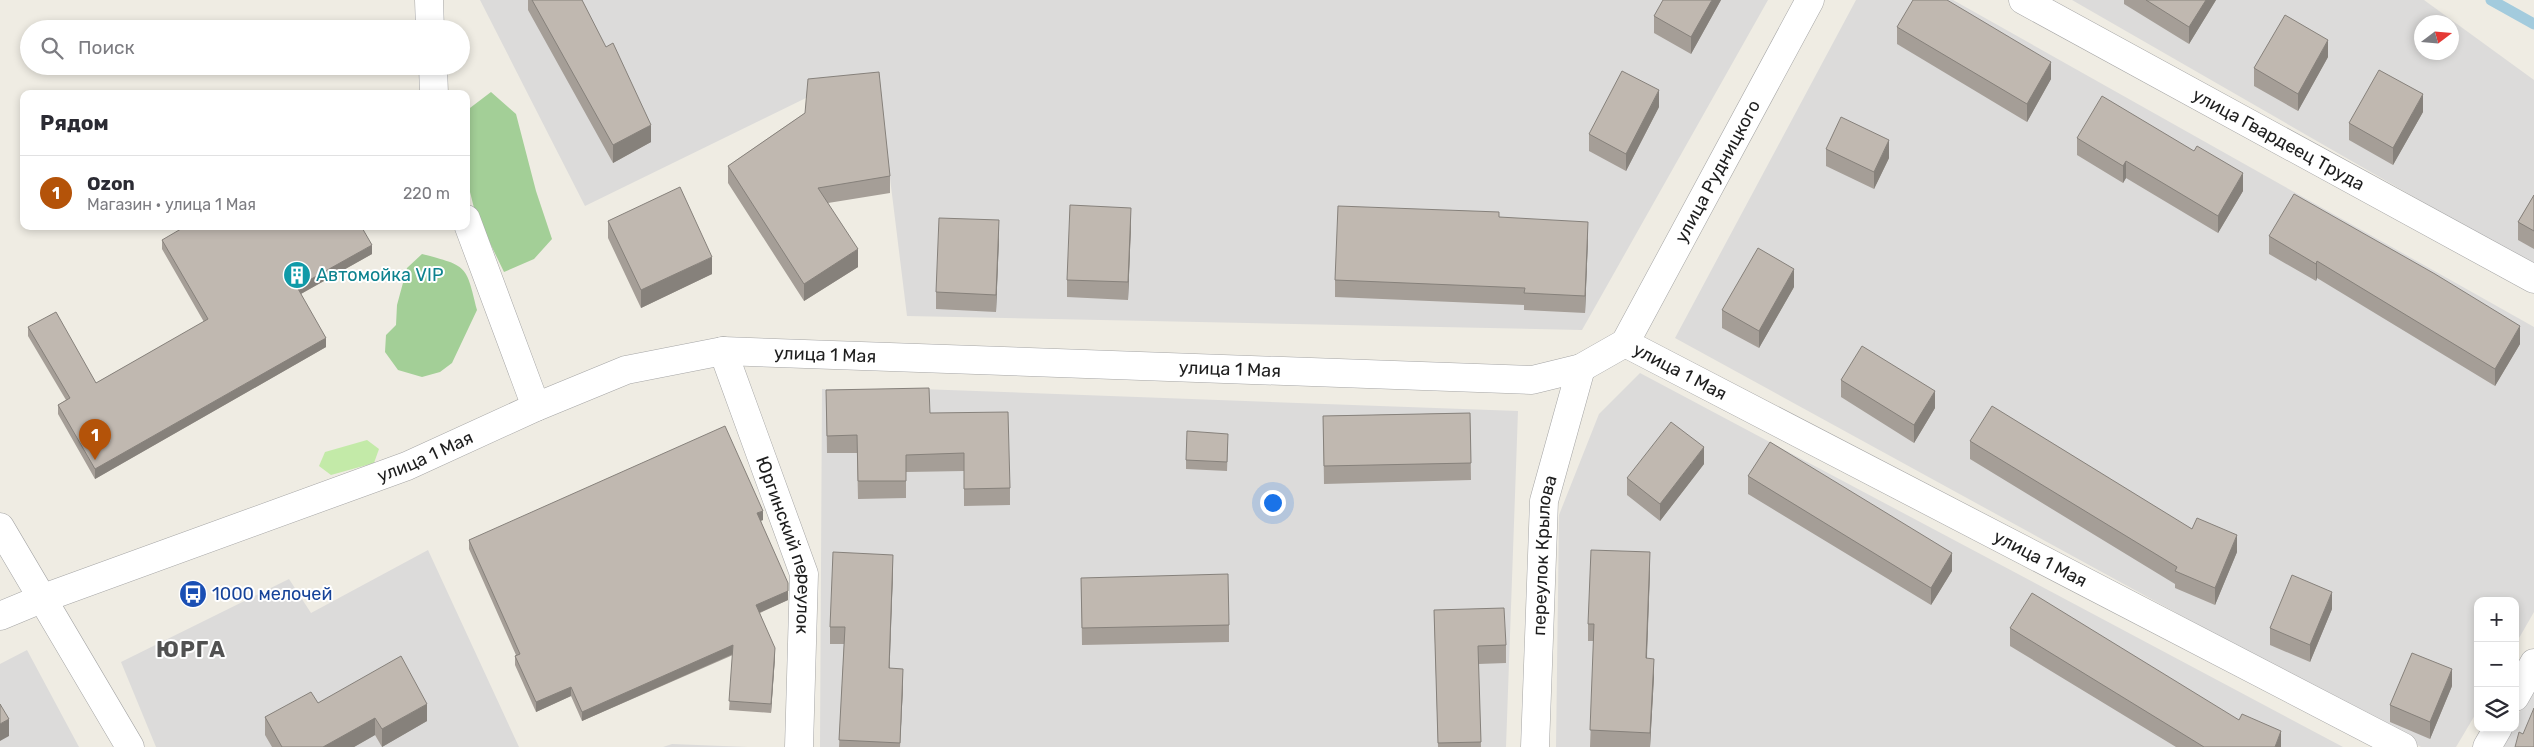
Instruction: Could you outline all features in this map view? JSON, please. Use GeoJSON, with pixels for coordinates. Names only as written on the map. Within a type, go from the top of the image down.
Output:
{"type":"FeatureCollection","features":[{"type":"Feature","properties":{"kind":"street"},"geometry":{"type":"LineString","coordinates":[[429,0],[430,20]]}},
{"type":"Feature","properties":{"kind":"street","name":"улица Рудницкого"},"geometry":{"type":"LineString","coordinates":[[1625,343],[1810,0]]}},
{"type":"Feature","properties":{"kind":"street","name":"улица Гвардеец Труда"},"geometry":{"type":"LineString","coordinates":[[2022,0],[2534,279]]}},
{"type":"Feature","properties":{"kind":"street"},"geometry":{"type":"LineString","coordinates":[[433,75],[434,90]]}},
{"type":"Feature","properties":{"kind":"street"},"geometry":{"type":"LineString","coordinates":[[470,230],[536,407]]}},
{"type":"Feature","properties":{"kind":"street","name":"улица 1 Мая"},"geometry":{"type":"LineString","coordinates":[[0,616],[41,599],[408,466],[536,407],[626,370],[723,351],[1532,380],[1581,368],[1625,343],[2403,747]]}},
{"type":"Feature","properties":{"kind":"street","name":"Юргинский переулок"},"geometry":{"type":"LineString","coordinates":[[723,351],[804,574],[799,747]]}},
{"type":"Feature","properties":{"kind":"street","name":"переулок Крылова"},"geometry":{"type":"LineString","coordinates":[[1535,747],[1544,501],[1581,368]]}},
{"type":"Feature","properties":{"kind":"street"},"geometry":{"type":"LineString","coordinates":[[0,527],[130,747]]}},
{"type":"Feature","properties":{"kind":"street"},"geometry":{"type":"LineString","coordinates":[[2519,690],[2534,663]]}},
{"type":"Feature","properties":{"kind":"street"},"geometry":{"type":"LineString","coordinates":[[2487,747],[2496,732]]}},
{"type":"Feature","properties":{"kind":"shaded area"},"geometry":{"type":"Polygon","coordinates":[[[480,0],[1768,0],[1582,330],[907,316],[879,89],[808,97],[585,206],[480,0]]]}},
{"type":"Feature","properties":{"kind":"shaded area"},"geometry":{"type":"Polygon","coordinates":[[[1856,0],[1953,0],[2534,327],[2534,612],[2519,638],[2519,597],[2474,597],[2474,717],[2456,747],[2421,747],[1675,338],[1856,0]]]}},
{"type":"Feature","properties":{"kind":"shaded area"},"geometry":{"type":"Polygon","coordinates":[[[2072,0],[2424,0],[2445,15],[2414,15],[2414,60],[2459,60],[2459,25],[2534,80],[2534,266],[2072,0]]]}},
{"type":"Feature","properties":{"kind":"shaded area"},"geometry":{"type":"Polygon","coordinates":[[[1640,373],[2343,747],[1556,747],[1559,515],[1599,414],[1640,373]]]}},
{"type":"Feature","properties":{"kind":"shaded area"},"geometry":{"type":"Polygon","coordinates":[[[822,389],[920,389],[1518,411],[1506,747],[820,747],[822,389]]]}},
{"type":"Feature","properties":{"kind":"shaded area"},"geometry":{"type":"Polygon","coordinates":[[[428,550],[519,747],[156,747],[121,662],[289,579],[311,613],[428,550]]]}},
{"type":"Feature","properties":{"kind":"shaded area"},"geometry":{"type":"Polygon","coordinates":[[[27,650],[79,747],[0,747],[0,664],[27,650]]]}},
{"type":"Feature","properties":{"kind":"shaded area"},"geometry":{"type":"Polygon","coordinates":[[[2534,686],[2534,747],[2500,747],[2509,732],[2519,732],[2519,713],[2534,686]]]}},
{"type":"Feature","properties":{"kind":"shaded area"},"geometry":{"type":"Polygon","coordinates":[[[672,744],[748,747],[663,747],[672,744]]]}},
{"type":"Feature","properties":{"kind":"green space"},"geometry":{"type":"Polygon","coordinates":[[[491,92],[516,114],[536,191],[552,239],[534,259],[504,272],[475,212],[470,192],[470,108],[491,92]]]}},
{"type":"Feature","properties":{"kind":"green space"},"geometry":{"type":"Polygon","coordinates":[[[422,254],[448,261],[463,270],[470,284],[477,310],[452,363],[440,372],[422,377],[398,370],[385,352],[386,335],[396,325],[397,305],[407,268],[422,254]]]}},
{"type":"Feature","properties":{"kind":"green space"},"geometry":{"type":"Polygon","coordinates":[[[367,440],[379,449],[374,463],[331,475],[319,466],[325,452],[367,440]]]}},
{"type":"Feature","properties":{"kind":"building"},"geometry":{"type":"Polygon","coordinates":[[[532,0],[582,0],[606,47],[613,43],[651,125],[613,145],[532,0]]]}},
{"type":"Feature","properties":{"kind":"building"},"geometry":{"type":"Polygon","coordinates":[[[1663,0],[1712,0],[1691,37],[1654,16],[1663,0]]]}},
{"type":"Feature","properties":{"kind":"building"},"geometry":{"type":"Polygon","coordinates":[[[1913,0],[1947,0],[2051,62],[2027,104],[1897,27],[1913,0]]]}},
{"type":"Feature","properties":{"kind":"building"},"geometry":{"type":"Polygon","coordinates":[[[2146,0],[2206,0],[2189,27],[2146,0]]]}},
{"type":"Feature","properties":{"kind":"building"},"geometry":{"type":"Polygon","coordinates":[[[2285,15],[2328,40],[2298,94],[2254,68],[2285,15]]]}},
{"type":"Feature","properties":{"kind":"building"},"geometry":{"type":"Polygon","coordinates":[[[2379,70],[2423,94],[2393,148],[2349,123],[2379,70]]]}},
{"type":"Feature","properties":{"kind":"building"},"geometry":{"type":"Polygon","coordinates":[[[1622,71],[1659,90],[1626,154],[1589,134],[1622,71]]]}},
{"type":"Feature","properties":{"kind":"building"},"geometry":{"type":"Polygon","coordinates":[[[879,72],[890,176],[818,188],[858,249],[804,284],[728,166],[805,113],[808,79],[879,72]]]}},
{"type":"Feature","properties":{"kind":"building"},"geometry":{"type":"Polygon","coordinates":[[[2102,96],[2194,151],[2197,146],[2243,173],[2218,216],[2126,161],[2123,166],[2077,138],[2102,96]]]}},
{"type":"Feature","properties":{"kind":"building"},"geometry":{"type":"Polygon","coordinates":[[[1841,117],[1889,140],[1874,172],[1826,149],[1841,117]]]}},
{"type":"Feature","properties":{"kind":"building"},"geometry":{"type":"Polygon","coordinates":[[[680,187],[712,257],[641,290],[608,221],[680,187]]]}},
{"type":"Feature","properties":{"kind":"building"},"geometry":{"type":"Polygon","coordinates":[[[2294,194],[2435,274],[2520,326],[2495,369],[2317,261],[2316,264],[2269,236],[2294,194]]]}},
{"type":"Feature","properties":{"kind":"building"},"geometry":{"type":"Polygon","coordinates":[[[2534,195],[2534,231],[2518,222],[2534,195]]]}},
{"type":"Feature","properties":{"kind":"building"},"geometry":{"type":"Polygon","coordinates":[[[1070,205],[1131,208],[1128,282],[1067,280],[1070,205]]]}},
{"type":"Feature","properties":{"kind":"building"},"geometry":{"type":"Polygon","coordinates":[[[1338,206],[1499,212],[1499,217],[1588,222],[1585,296],[1524,293],[1525,288],[1335,280],[1338,206]]]}},
{"type":"Feature","properties":{"kind":"building"},"geometry":{"type":"Polygon","coordinates":[[[939,218],[999,220],[996,295],[936,292],[939,218]]]}},
{"type":"Feature","properties":{"kind":"building"},"geometry":{"type":"Polygon","coordinates":[[[179,230],[363,230],[372,245],[297,287],[326,338],[95,469],[58,405],[70,398],[28,327],[56,312],[96,383],[208,319],[162,240],[179,230]]]}},
{"type":"Feature","properties":{"kind":"building"},"geometry":{"type":"Polygon","coordinates":[[[1758,248],[1794,269],[1759,331],[1722,310],[1758,248]]]}},
{"type":"Feature","properties":{"kind":"building"},"geometry":{"type":"Polygon","coordinates":[[[1862,346],[1935,391],[1914,425],[1841,380],[1862,346]]]}},
{"type":"Feature","properties":{"kind":"building"},"geometry":{"type":"Polygon","coordinates":[[[929,388],[930,413],[1008,412],[1010,488],[964,489],[964,453],[906,455],[906,481],[858,481],[857,435],[827,436],[826,390],[929,388]]]}},
{"type":"Feature","properties":{"kind":"building"},"geometry":{"type":"Polygon","coordinates":[[[1992,406],[2192,529],[2197,518],[2237,535],[2215,588],[2175,571],[2177,567],[1970,441],[1992,406]]]}},
{"type":"Feature","properties":{"kind":"building"},"geometry":{"type":"Polygon","coordinates":[[[1470,413],[1471,463],[1324,466],[1323,416],[1470,413]]]}},
{"type":"Feature","properties":{"kind":"building"},"geometry":{"type":"Polygon","coordinates":[[[1671,422],[1704,447],[1660,504],[1627,478],[1671,422]]]}},
{"type":"Feature","properties":{"kind":"building"},"geometry":{"type":"Polygon","coordinates":[[[725,426],[763,511],[757,513],[788,583],[788,591],[756,605],[775,648],[771,704],[729,701],[733,645],[582,712],[571,687],[536,702],[515,656],[520,654],[469,540],[725,426]]]}},
{"type":"Feature","properties":{"kind":"building"},"geometry":{"type":"Polygon","coordinates":[[[1187,431],[1228,434],[1227,462],[1186,460],[1187,431]]]}},
{"type":"Feature","properties":{"kind":"building"},"geometry":{"type":"Polygon","coordinates":[[[1770,442],[1952,553],[1931,588],[1748,476],[1770,442]]]}},
{"type":"Feature","properties":{"kind":"building"},"geometry":{"type":"Polygon","coordinates":[[[1591,550],[1650,552],[1646,658],[1654,659],[1650,733],[1590,730],[1594,624],[1588,624],[1591,550]]]}},
{"type":"Feature","properties":{"kind":"building"},"geometry":{"type":"Polygon","coordinates":[[[833,552],[893,555],[889,668],[903,669],[900,743],[839,740],[845,627],[830,627],[833,552]]]}},
{"type":"Feature","properties":{"kind":"building"},"geometry":{"type":"Polygon","coordinates":[[[1228,574],[1229,625],[1082,628],[1081,578],[1228,574]]]}},
{"type":"Feature","properties":{"kind":"building"},"geometry":{"type":"Polygon","coordinates":[[[2292,575],[2332,592],[2310,645],[2270,628],[2292,575]]]}},
{"type":"Feature","properties":{"kind":"building"},"geometry":{"type":"Polygon","coordinates":[[[2032,593],[2239,720],[2242,714],[2281,731],[2275,747],[2204,747],[2010,628],[2032,593]]]}},
{"type":"Feature","properties":{"kind":"building"},"geometry":{"type":"Polygon","coordinates":[[[1504,608],[1506,645],[1478,646],[1481,742],[1438,743],[1434,610],[1504,608]]]}},
{"type":"Feature","properties":{"kind":"building"},"geometry":{"type":"Polygon","coordinates":[[[2412,653],[2452,669],[2430,722],[2390,705],[2412,653]]]}},
{"type":"Feature","properties":{"kind":"building"},"geometry":{"type":"Polygon","coordinates":[[[401,656],[427,704],[382,729],[375,718],[323,747],[282,747],[265,717],[311,692],[318,703],[401,656]]]}},
{"type":"Feature","properties":{"kind":"building"},"geometry":{"type":"Polygon","coordinates":[[[0,704],[9,719],[0,724],[0,704]]]}},
{"type":"Feature","properties":{"kind":"building"},"geometry":{"type":"Polygon","coordinates":[[[2534,708],[2534,747],[2515,747],[2519,732],[2523,734],[2534,708]]]}},
{"type":"Feature","properties":{"kind":"waterway"},"geometry":{"type":"LineString","coordinates":[[2491,0],[2534,24]]}},
{"type":"Feature","properties":{"kind":"place","name":"Автомойка VIP"},"geometry":{"type":"Point","coordinates":[297,275]}},
{"type":"Feature","properties":{"kind":"place","name":"Ozon"},"geometry":{"type":"Point","coordinates":[95,460]}},
{"type":"Feature","properties":{"kind":"place","name":"1000 мелочей"},"geometry":{"type":"Point","coordinates":[193,594]}},
{"type":"Feature","properties":{"kind":"district","name":"ЮРГА"},"geometry":{"type":"Point","coordinates":[191,649]}}]}
